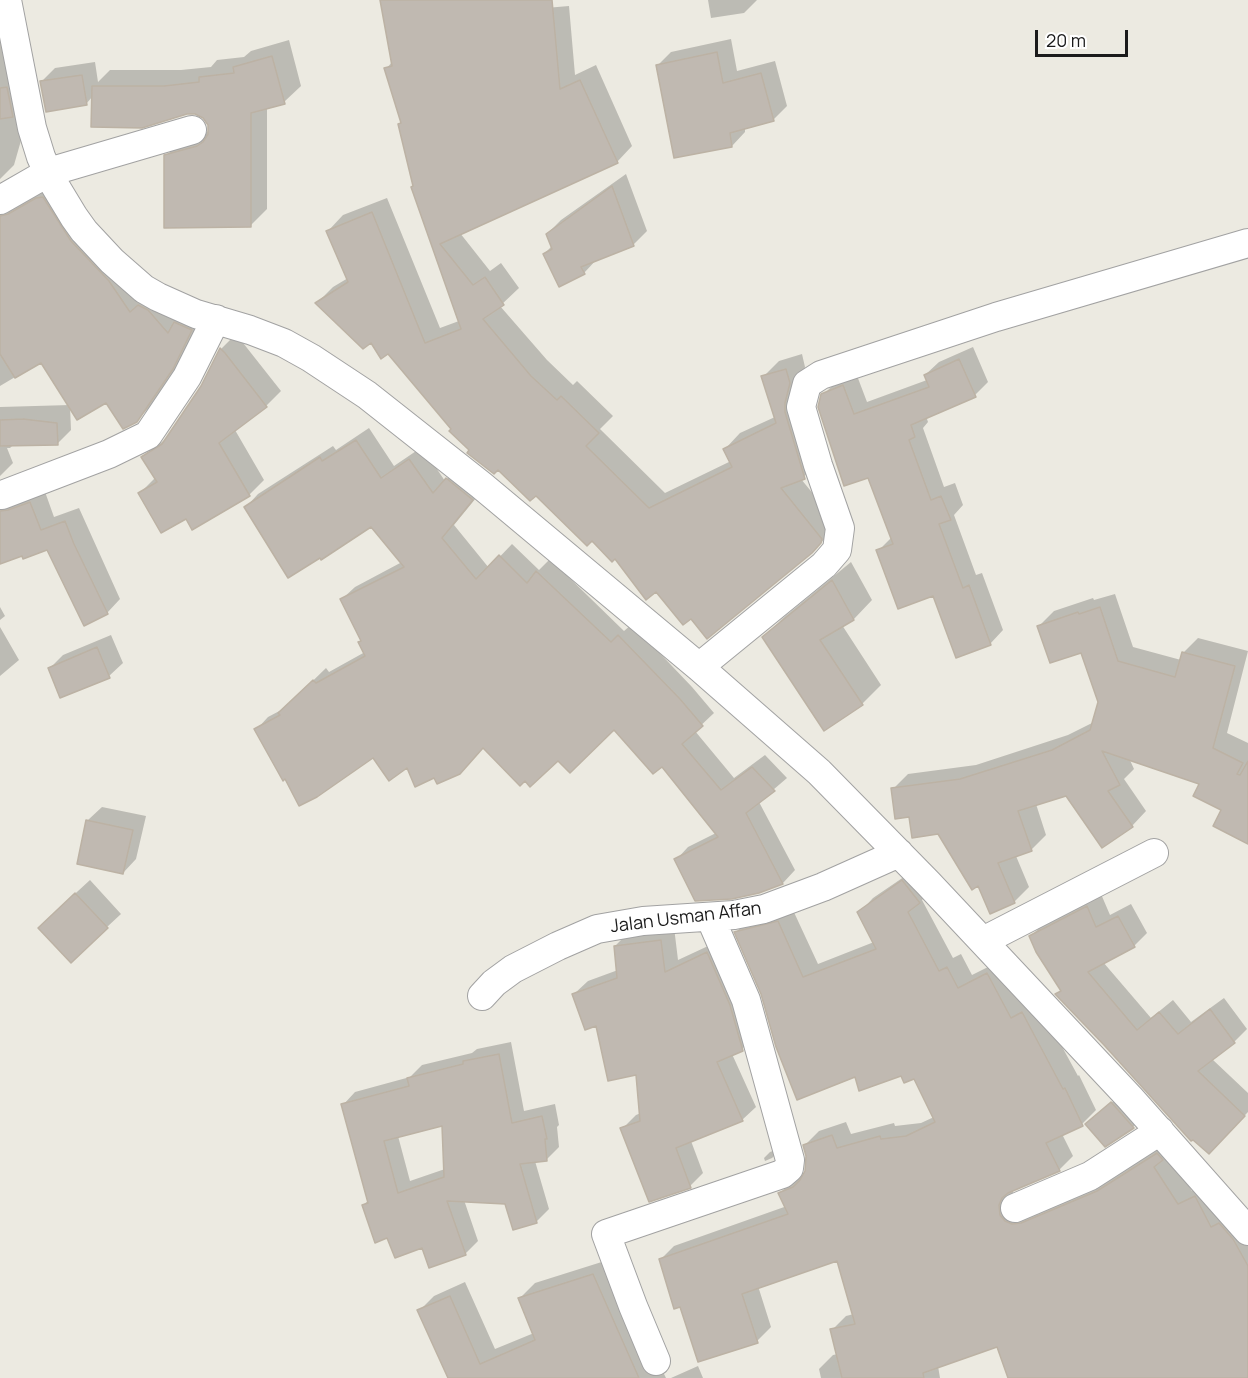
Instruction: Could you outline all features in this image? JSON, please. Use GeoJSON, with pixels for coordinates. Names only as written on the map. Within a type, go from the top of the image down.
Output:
{"type":"FeatureCollection","features":[{"type":"Feature","properties":{"kind":"street"},"geometry":{"type":"LineString","coordinates":[[7,0],[12,85],[32,128],[41,157],[64,202],[84,231],[129,276],[144,289],[195,314],[284,343],[367,395],[481,485],[699,667],[819,772],[899,853],[1160,1131],[1248,1231]]}},
{"type":"Feature","properties":{"kind":"street"},"geometry":{"type":"LineString","coordinates":[[0,200],[49,172],[192,130]]}},
{"type":"Feature","properties":{"kind":"street"},"geometry":{"type":"LineString","coordinates":[[699,667],[824,565],[837,549],[840,528],[801,407],[807,384],[820,375],[996,317],[1248,243]]}},
{"type":"Feature","properties":{"kind":"street"},"geometry":{"type":"LineString","coordinates":[[2,495],[109,454],[148,435],[187,377],[216,320]]}},
{"type":"Feature","properties":{"kind":"street","name":"Jalan Usman Affan"},"geometry":{"type":"LineString","coordinates":[[482,996],[494,983],[513,969],[597,929],[643,921],[734,915],[774,906],[899,853]]}},
{"type":"Feature","properties":{"kind":"street"},"geometry":{"type":"LineString","coordinates":[[983,940],[1154,853]]}},
{"type":"Feature","properties":{"kind":"street"},"geometry":{"type":"LineString","coordinates":[[656,1361],[606,1234],[782,1174],[789,1168],[790,1160],[746,1000],[710,917]]}},
{"type":"Feature","properties":{"kind":"street"},"geometry":{"type":"LineString","coordinates":[[1015,1208],[1090,1176],[1160,1131]]}},
{"type":"Feature","properties":{"kind":"building"},"geometry":{"type":"Polygon","coordinates":[[[380,0],[552,0],[560,89],[580,80],[618,163],[440,244],[473,285],[485,277],[504,305],[483,319],[531,376],[557,400],[561,396],[599,433],[586,446],[649,508],[732,467],[723,449],[776,423],[761,376],[786,369],[790,383],[785,412],[805,479],[781,488],[822,539],[821,543],[812,553],[707,639],[691,619],[683,625],[656,592],[646,600],[615,559],[612,562],[592,541],[587,546],[536,496],[530,501],[498,470],[494,474],[467,453],[469,450],[449,431],[451,429],[388,354],[381,359],[371,343],[363,349],[315,303],[348,282],[326,231],[372,212],[425,343],[461,329],[411,187],[413,186],[398,124],[401,123],[384,68],[392,66],[380,0]]]}},
{"type":"Feature","properties":{"kind":"building"},"geometry":{"type":"Polygon","coordinates":[[[717,52],[723,83],[761,73],[774,121],[730,133],[732,147],[674,158],[656,65],[717,52]]]}},
{"type":"Feature","properties":{"kind":"building"},"geometry":{"type":"Polygon","coordinates":[[[272,56],[285,104],[251,113],[251,227],[164,228],[164,155],[197,146],[203,142],[208,134],[208,125],[203,118],[195,114],[187,114],[142,128],[91,127],[92,86],[164,86],[199,82],[199,77],[234,73],[233,67],[272,56]]]}},
{"type":"Feature","properties":{"kind":"building"},"geometry":{"type":"Polygon","coordinates":[[[82,75],[87,105],[46,112],[40,81],[82,75]]]}},
{"type":"Feature","properties":{"kind":"building"},"geometry":{"type":"Polygon","coordinates":[[[7,87],[13,117],[0,119],[0,88],[7,87]]]}},
{"type":"Feature","properties":{"kind":"building"},"geometry":{"type":"Polygon","coordinates":[[[612,186],[634,246],[581,267],[585,274],[559,287],[543,254],[552,249],[546,234],[612,186]]]}},
{"type":"Feature","properties":{"kind":"building"},"geometry":{"type":"Polygon","coordinates":[[[43,197],[71,241],[109,281],[130,312],[138,305],[148,310],[168,333],[174,322],[192,330],[173,369],[137,422],[123,429],[106,403],[77,420],[41,363],[15,378],[0,354],[0,216],[36,198],[43,197]]]}},
{"type":"Feature","properties":{"kind":"building"},"geometry":{"type":"Polygon","coordinates":[[[220,348],[267,407],[219,443],[250,496],[192,530],[186,519],[161,533],[138,493],[157,482],[141,457],[162,444],[201,386],[220,348]]]}},
{"type":"Feature","properties":{"kind":"building"},"geometry":{"type":"Polygon","coordinates":[[[959,359],[976,397],[911,425],[915,437],[909,440],[931,500],[941,496],[951,520],[939,524],[963,588],[969,585],[991,645],[956,658],[933,596],[898,609],[876,550],[893,544],[868,478],[844,486],[818,407],[821,394],[843,385],[854,414],[929,387],[924,375],[959,359]]]}},
{"type":"Feature","properties":{"kind":"building"},"geometry":{"type":"Polygon","coordinates":[[[23,419],[57,423],[58,445],[0,446],[0,420],[23,419]]]}},
{"type":"Feature","properties":{"kind":"building"},"geometry":{"type":"Polygon","coordinates":[[[356,440],[381,478],[409,459],[433,493],[446,478],[473,500],[442,538],[476,579],[499,555],[527,583],[536,571],[611,642],[618,635],[703,726],[682,744],[721,790],[752,767],[775,791],[746,813],[783,884],[759,893],[732,899],[695,901],[674,859],[718,837],[662,767],[653,774],[614,730],[570,773],[558,761],[530,787],[525,781],[520,786],[483,748],[460,774],[437,784],[434,778],[415,787],[407,768],[389,781],[373,758],[317,797],[299,806],[254,729],[280,715],[278,713],[313,680],[316,683],[365,656],[358,642],[361,641],[340,599],[404,567],[371,527],[321,560],[320,558],[288,578],[244,507],[320,457],[322,461],[356,440]]]}},
{"type":"Feature","properties":{"kind":"building"},"geometry":{"type":"Polygon","coordinates":[[[30,502],[41,530],[65,521],[108,614],[84,626],[47,550],[0,564],[0,511],[30,502]]]}},
{"type":"Feature","properties":{"kind":"building"},"geometry":{"type":"Polygon","coordinates":[[[832,580],[854,620],[820,640],[863,705],[824,731],[762,637],[832,580]]]}},
{"type":"Feature","properties":{"kind":"building"},"geometry":{"type":"Polygon","coordinates":[[[1100,607],[1118,661],[1175,677],[1182,652],[1235,666],[1213,748],[1243,763],[1237,774],[1240,775],[1248,761],[1248,844],[1213,826],[1221,810],[1193,796],[1199,784],[1102,751],[1120,785],[1108,791],[1133,827],[1102,848],[1066,796],[1018,811],[1032,851],[998,863],[1015,903],[990,914],[978,886],[972,890],[938,834],[912,838],[909,817],[895,819],[891,788],[960,779],[1052,750],[1090,730],[1098,702],[1081,653],[1050,663],[1037,626],[1100,607]]]}},
{"type":"Feature","properties":{"kind":"building"},"geometry":{"type":"Polygon","coordinates":[[[97,647],[110,678],[60,698],[48,668],[97,647]]]}},
{"type":"Feature","properties":{"kind":"building"},"geometry":{"type":"Polygon","coordinates":[[[86,820],[133,830],[123,874],[77,864],[86,820]]]}},
{"type":"Feature","properties":{"kind":"building"},"geometry":{"type":"Polygon","coordinates":[[[902,880],[920,903],[908,912],[939,971],[947,967],[958,988],[987,973],[1011,1018],[1022,1012],[1063,1089],[1065,1088],[1083,1126],[1046,1143],[1060,1171],[1008,1193],[999,1205],[1000,1215],[1012,1224],[1021,1223],[1097,1191],[1157,1153],[1163,1160],[1154,1167],[1178,1204],[1195,1196],[1211,1227],[1219,1223],[1233,1239],[1248,1266],[1248,1378],[1008,1378],[997,1347],[923,1373],[924,1378],[842,1378],[830,1329],[855,1324],[837,1261],[742,1294],[758,1343],[698,1362],[680,1307],[674,1309],[659,1259],[788,1214],[778,1193],[793,1187],[805,1171],[806,1156],[803,1145],[832,1135],[837,1148],[880,1136],[881,1139],[906,1136],[935,1122],[914,1079],[904,1083],[901,1076],[859,1091],[855,1077],[797,1100],[776,1047],[761,994],[734,932],[778,921],[803,977],[876,949],[857,912],[902,880]]]}},
{"type":"Feature","properties":{"kind":"building"},"geometry":{"type":"Polygon","coordinates":[[[75,893],[108,928],[71,963],[38,928],[75,893]]]}},
{"type":"Feature","properties":{"kind":"building"},"geometry":{"type":"Polygon","coordinates":[[[1087,906],[1096,927],[1118,916],[1135,947],[1088,972],[1137,1030],[1159,1012],[1178,1034],[1210,1009],[1235,1043],[1198,1071],[1245,1116],[1209,1154],[1193,1140],[1191,1141],[1055,994],[1061,991],[1036,952],[1029,936],[1087,906]]]}},
{"type":"Feature","properties":{"kind":"building"},"geometry":{"type":"Polygon","coordinates":[[[661,940],[665,972],[707,952],[730,1005],[743,1051],[717,1062],[743,1121],[676,1148],[691,1188],[649,1202],[620,1128],[640,1121],[636,1075],[608,1081],[596,1026],[585,1030],[572,994],[617,978],[614,946],[661,940]]]}},
{"type":"Feature","properties":{"kind":"building"},"geometry":{"type":"Polygon","coordinates":[[[499,1054],[512,1123],[542,1116],[547,1139],[545,1139],[547,1161],[520,1164],[537,1223],[513,1230],[505,1204],[447,1201],[466,1255],[429,1268],[422,1248],[395,1258],[387,1238],[375,1243],[362,1205],[368,1203],[341,1104],[409,1086],[407,1078],[463,1064],[463,1061],[499,1054]],[[442,1126],[384,1141],[398,1193],[444,1177],[442,1126]]]}},
{"type":"Feature","properties":{"kind":"building"},"geometry":{"type":"Polygon","coordinates":[[[1111,1102],[1134,1128],[1105,1147],[1085,1124],[1111,1102]]]}},
{"type":"Feature","properties":{"kind":"building"},"geometry":{"type":"Polygon","coordinates":[[[593,1274],[639,1378],[448,1378],[417,1310],[450,1296],[480,1364],[535,1340],[518,1298],[593,1274]]]}}]}
